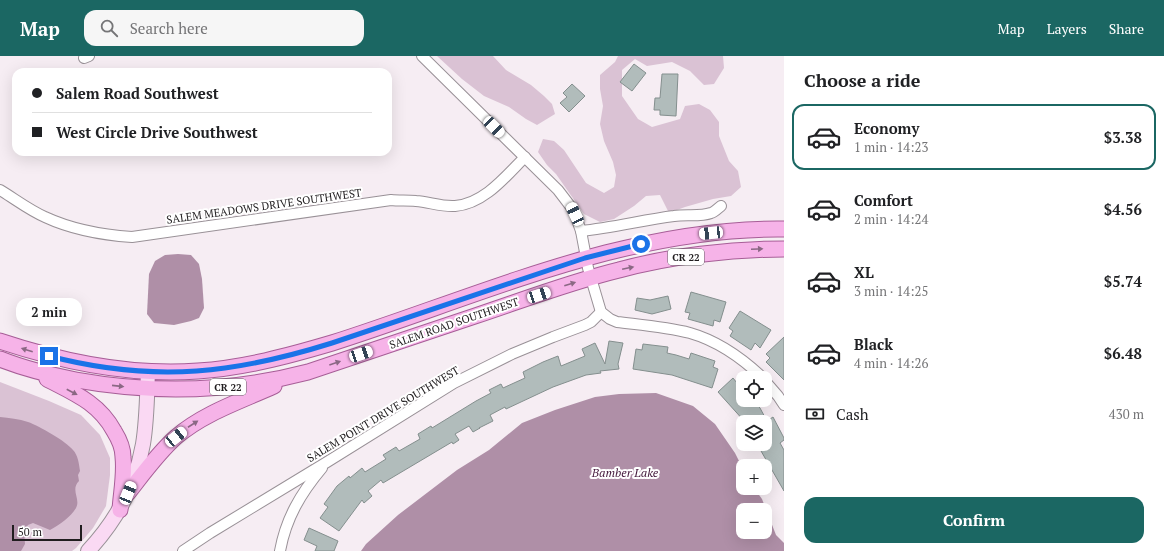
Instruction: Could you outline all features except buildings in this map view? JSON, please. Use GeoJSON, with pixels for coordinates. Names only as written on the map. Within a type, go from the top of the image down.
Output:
{"type":"FeatureCollection","features":[{"type":"Feature","properties":{"kind":"main road","name":"SALEM ROAD SOUTHWEST"},"geometry":{"type":"LineString","coordinates":[[147,389],[230,387],[273,381],[308,372],[588,268],[641,244],[698,234],[784,229]]}},
{"type":"Feature","properties":{"kind":"main road","name":"SALEM ROAD SOUTHWEST"},"geometry":{"type":"LineString","coordinates":[[148,371],[197,371],[271,360],[362,334],[459,300],[588,268],[627,268],[678,258],[739,251],[784,249]]}},
{"type":"Feature","properties":{"kind":"main road","name":"CR 22"},"geometry":{"type":"LineString","coordinates":[[0,341],[59,358],[103,367],[148,371]]}},
{"type":"Feature","properties":{"kind":"main road","name":"CR 22"},"geometry":{"type":"LineString","coordinates":[[0,359],[25,368],[98,384],[147,389]]}},
{"type":"Feature","properties":{"kind":"main road"},"geometry":{"type":"LineString","coordinates":[[25,368],[82,398],[106,417],[120,444],[124,456],[124,473],[120,510]]}},
{"type":"Feature","properties":{"kind":"main road"},"geometry":{"type":"LineString","coordinates":[[88,551],[120,510],[128,493],[138,464],[143,445],[148,371]]}},
{"type":"Feature","properties":{"kind":"main road"},"geometry":{"type":"LineString","coordinates":[[128,493],[165,448],[188,428],[218,410],[308,372]]}},
{"type":"Feature","properties":{"kind":"street"},"geometry":{"type":"LineString","coordinates":[[422,56],[525,157],[564,197],[571,207],[581,232],[588,268],[601,312],[617,322],[674,330],[705,339],[731,352],[754,371]]}},
{"type":"Feature","properties":{"kind":"street","name":"SALEM MEADOWS DRIVE SOUTHWEST"},"geometry":{"type":"LineString","coordinates":[[0,190],[44,217],[62,224],[96,233],[132,237],[391,200],[415,200],[456,206],[479,198],[492,191],[525,157]]}},
{"type":"Feature","properties":{"kind":"street"},"geometry":{"type":"LineString","coordinates":[[581,232],[647,220],[705,214],[713,212],[721,206]]}},
{"type":"Feature","properties":{"kind":"street","name":"SALEM POINT DRIVE SOUTHWEST"},"geometry":{"type":"LineString","coordinates":[[184,551],[210,533],[328,462],[454,383],[512,354],[553,336],[585,325],[591,322],[601,312]]}},
{"type":"Feature","properties":{"kind":"street"},"geometry":{"type":"LineString","coordinates":[[772,389],[784,404]]}},
{"type":"Feature","properties":{"kind":"street"},"geometry":{"type":"LineString","coordinates":[[280,551],[284,534],[294,509],[307,488],[328,462]]}},
{"type":"Feature","properties":{"kind":"shaded area"},"geometry":{"type":"Polygon","coordinates":[[[437,56],[493,56],[506,70],[531,85],[544,96],[552,104],[555,114],[537,125],[509,107],[484,96],[462,79],[437,56]]]}},
{"type":"Feature","properties":{"kind":"shaded area"},"geometry":{"type":"Polygon","coordinates":[[[618,56],[723,56],[724,68],[714,84],[704,85],[690,71],[672,62],[647,66],[635,59],[622,70],[622,96],[638,119],[652,127],[680,119],[685,106],[699,104],[710,110],[719,122],[719,136],[729,161],[738,171],[741,187],[731,196],[713,199],[669,213],[660,195],[646,196],[614,219],[600,222],[584,214],[556,174],[547,165],[538,152],[543,139],[554,141],[564,150],[586,183],[604,193],[614,187],[616,175],[613,162],[604,141],[600,124],[603,106],[600,89],[600,75],[615,62],[618,56]]]}},
{"type":"Feature","properties":{"kind":"shaded area"},"geometry":{"type":"Polygon","coordinates":[[[0,382],[81,415],[100,435],[110,458],[110,475],[106,506],[93,528],[72,551],[0,551],[0,382]]]}},
{"type":"Feature","properties":{"kind":"water"},"geometry":{"type":"Polygon","coordinates":[[[165,255],[191,255],[199,264],[202,279],[204,308],[199,318],[191,321],[174,325],[154,323],[147,314],[149,274],[155,261],[165,255]]]}},
{"type":"Feature","properties":{"kind":"water","name":"Bamber Lake"},"geometry":{"type":"Polygon","coordinates":[[[656,393],[693,406],[715,424],[738,459],[736,459],[736,495],[759,495],[764,503],[736,503],[736,539],[772,539],[772,525],[776,535],[784,543],[784,551],[361,551],[366,544],[398,515],[457,470],[489,450],[522,423],[595,397],[619,394],[656,393]]]}},
{"type":"Feature","properties":{"kind":"water"},"geometry":{"type":"Polygon","coordinates":[[[0,417],[28,422],[65,442],[75,452],[80,471],[78,475],[79,481],[75,488],[77,505],[74,511],[71,515],[50,530],[33,523],[28,525],[24,531],[25,544],[21,551],[0,551],[0,417]]]}},
{"type":"Feature","properties":{"kind":"route"},"geometry":{"type":"LineString","coordinates":[[49,356],[103,367],[148,371],[197,371],[247,365],[298,353],[362,334],[585,258],[641,244]]}}]}
